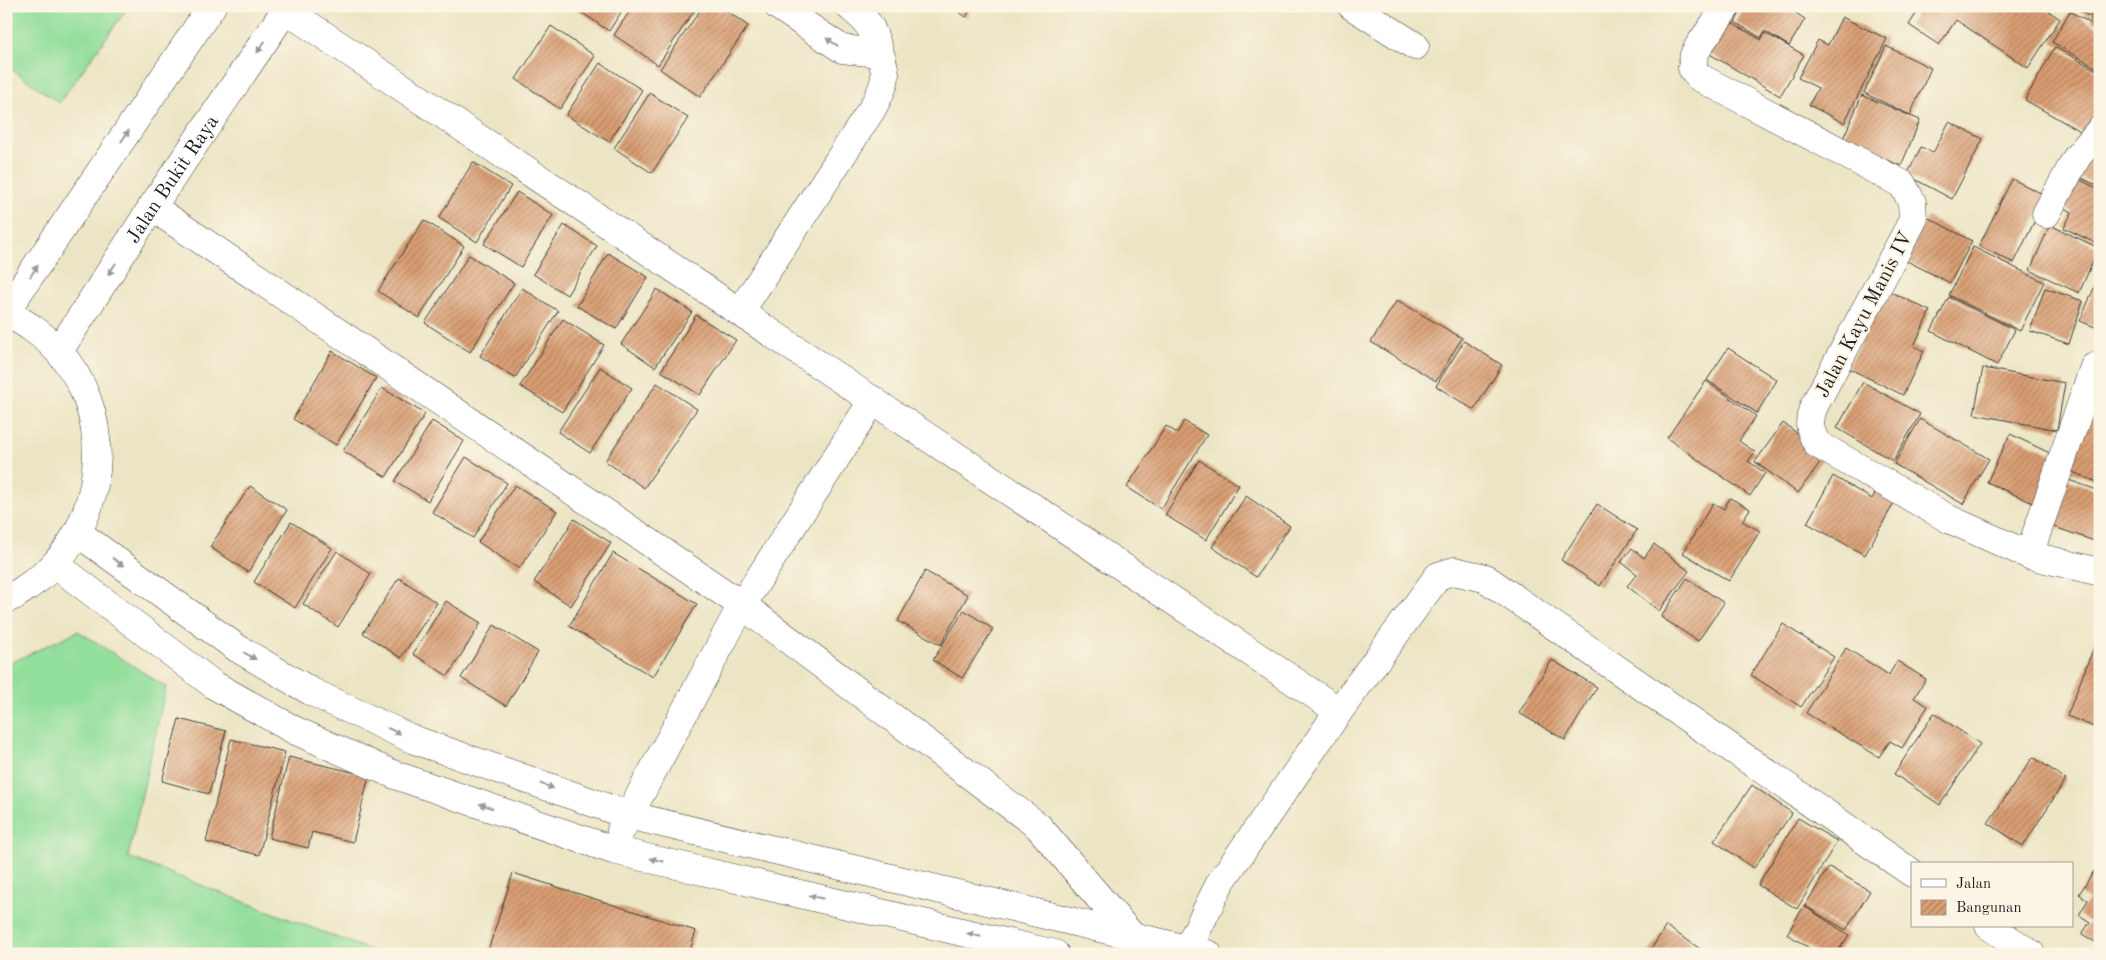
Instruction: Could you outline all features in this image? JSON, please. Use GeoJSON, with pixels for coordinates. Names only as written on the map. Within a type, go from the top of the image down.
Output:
{"type":"FeatureCollection","features":[{"type":"Feature","properties":{"kind":"street"},"geometry":{"type":"LineString","coordinates":[[6,599],[14,596],[55,564],[78,533],[95,487],[98,439],[85,392],[59,352],[34,329],[6,312],[212,6]]}},
{"type":"Feature","properties":{"kind":"street"},"geometry":{"type":"LineString","coordinates":[[778,6],[842,49],[878,53]]}},
{"type":"Feature","properties":{"kind":"street"},"geometry":{"type":"LineString","coordinates":[[740,312],[872,109],[885,77],[870,28],[861,16],[849,6]]}},
{"type":"Feature","properties":{"kind":"street"},"geometry":{"type":"LineString","coordinates":[[1352,6],[1414,46]]}},
{"type":"Feature","properties":{"kind":"street","name":"Jalan Kayu Manis IV"},"geometry":{"type":"LineString","coordinates":[[1727,6],[1694,55],[1692,68],[1699,77],[1902,184],[1912,202],[1913,220],[1809,418],[1810,431],[1817,444],[1949,519],[2029,555],[2100,572]]}},
{"type":"Feature","properties":{"kind":"street"},"geometry":{"type":"LineString","coordinates":[[287,8],[1339,711]]}},
{"type":"Feature","properties":{"kind":"street","name":"Jalan Bukit Raya"},"geometry":{"type":"LineString","coordinates":[[59,352],[152,207],[287,8]]}},
{"type":"Feature","properties":{"kind":"street"},"geometry":{"type":"LineString","coordinates":[[2046,214],[2077,157],[2100,130]]}},
{"type":"Feature","properties":{"kind":"street"},"geometry":{"type":"LineString","coordinates":[[152,207],[742,605],[1038,826],[1131,935]]}},
{"type":"Feature","properties":{"kind":"street"},"geometry":{"type":"LineString","coordinates":[[2029,555],[2094,376]]}},
{"type":"Feature","properties":{"kind":"street"},"geometry":{"type":"LineString","coordinates":[[612,850],[628,815],[742,605],[873,400]]}},
{"type":"Feature","properties":{"kind":"street"},"geometry":{"type":"LineString","coordinates":[[78,533],[237,648],[312,692],[412,739],[628,815],[1195,952],[1220,883],[1339,711],[1438,576],[1454,571],[1471,573],[1485,578],[1911,872]]}},
{"type":"Feature","properties":{"kind":"street"},"geometry":{"type":"LineString","coordinates":[[55,564],[214,685],[294,730],[396,775],[612,850],[1055,954]]}},
{"type":"Feature","properties":{"kind":"street"},"geometry":{"type":"LineString","coordinates":[[1998,940],[2031,954]]}},
{"type":"Feature","properties":{"kind":"green space"},"geometry":{"type":"Polygon","coordinates":[[[6,6],[129,6],[59,103],[6,65],[6,6]]]}},
{"type":"Feature","properties":{"kind":"green space"},"geometry":{"type":"Polygon","coordinates":[[[78,631],[166,687],[128,857],[380,954],[6,954],[6,665],[78,631]]]}},
{"type":"Feature","properties":{"kind":"building"},"geometry":{"type":"Polygon","coordinates":[[[572,6],[625,6],[609,31],[572,6]]]}},
{"type":"Feature","properties":{"kind":"building"},"geometry":{"type":"Polygon","coordinates":[[[633,6],[697,6],[658,65],[614,35],[633,6]]]}},
{"type":"Feature","properties":{"kind":"building"},"geometry":{"type":"Polygon","coordinates":[[[703,6],[720,6],[748,26],[700,97],[660,69],[703,6]]]}},
{"type":"Feature","properties":{"kind":"building"},"geometry":{"type":"Polygon","coordinates":[[[951,6],[973,6],[966,17],[951,6]]]}},
{"type":"Feature","properties":{"kind":"building"},"geometry":{"type":"Polygon","coordinates":[[[1744,6],[1785,6],[1805,19],[1789,46],[1765,31],[1761,38],[1735,22],[1744,6]]]}},
{"type":"Feature","properties":{"kind":"building"},"geometry":{"type":"Polygon","coordinates":[[[1921,6],[2041,6],[2060,19],[2028,68],[1956,20],[1939,45],[1909,25],[1921,6]]]}},
{"type":"Feature","properties":{"kind":"building"},"geometry":{"type":"Polygon","coordinates":[[[2073,6],[2096,6],[2090,17],[2073,6]]]}},
{"type":"Feature","properties":{"kind":"building"},"geometry":{"type":"Polygon","coordinates":[[[2098,6],[2100,6],[2100,26],[2090,20],[2098,6]]]}},
{"type":"Feature","properties":{"kind":"building"},"geometry":{"type":"Polygon","coordinates":[[[2070,11],[2100,29],[2100,70],[2052,42],[2070,11]]]}},
{"type":"Feature","properties":{"kind":"building"},"geometry":{"type":"Polygon","coordinates":[[[1842,17],[1887,39],[1844,123],[1809,105],[1818,88],[1798,78],[1818,40],[1828,45],[1842,17]]]}},
{"type":"Feature","properties":{"kind":"building"},"geometry":{"type":"Polygon","coordinates":[[[1727,20],[1761,40],[1765,33],[1804,55],[1780,96],[1708,53],[1727,20]]]}},
{"type":"Feature","properties":{"kind":"building"},"geometry":{"type":"Polygon","coordinates":[[[551,26],[595,56],[560,109],[516,79],[551,26]]]}},
{"type":"Feature","properties":{"kind":"building"},"geometry":{"type":"Polygon","coordinates":[[[1886,46],[1931,68],[1910,115],[1864,93],[1886,46]]]}},
{"type":"Feature","properties":{"kind":"building"},"geometry":{"type":"Polygon","coordinates":[[[2055,47],[2100,72],[2100,108],[2085,134],[2025,100],[2055,47]]]}},
{"type":"Feature","properties":{"kind":"building"},"geometry":{"type":"Polygon","coordinates":[[[600,63],[642,90],[609,142],[566,115],[600,63]]]}},
{"type":"Feature","properties":{"kind":"building"},"geometry":{"type":"Polygon","coordinates":[[[650,93],[688,118],[652,173],[614,148],[650,93]]]}},
{"type":"Feature","properties":{"kind":"building"},"geometry":{"type":"Polygon","coordinates":[[[1862,95],[1920,120],[1901,166],[1842,141],[1862,95]]]}},
{"type":"Feature","properties":{"kind":"building"},"geometry":{"type":"Polygon","coordinates":[[[1949,122],[1983,139],[1952,199],[1907,175],[1921,147],[1933,153],[1949,122]]]}},
{"type":"Feature","properties":{"kind":"building"},"geometry":{"type":"Polygon","coordinates":[[[2100,149],[2100,187],[2075,175],[2100,149]]]}},
{"type":"Feature","properties":{"kind":"building"},"geometry":{"type":"Polygon","coordinates":[[[473,162],[511,186],[477,242],[439,218],[473,162]]]}},
{"type":"Feature","properties":{"kind":"building"},"geometry":{"type":"Polygon","coordinates":[[[2075,177],[2100,190],[2100,245],[2064,228],[2072,212],[2061,206],[2075,177]]]}},
{"type":"Feature","properties":{"kind":"building"},"geometry":{"type":"Polygon","coordinates":[[[2012,179],[2047,196],[2014,263],[1979,246],[2012,179]]]}},
{"type":"Feature","properties":{"kind":"building"},"geometry":{"type":"Polygon","coordinates":[[[517,192],[553,215],[521,267],[484,244],[517,192]]]}},
{"type":"Feature","properties":{"kind":"building"},"geometry":{"type":"Polygon","coordinates":[[[1927,217],[1972,241],[1950,283],[1905,260],[1927,217]]]}},
{"type":"Feature","properties":{"kind":"building"},"geometry":{"type":"Polygon","coordinates":[[[424,220],[464,246],[419,318],[378,291],[424,220]]]}},
{"type":"Feature","properties":{"kind":"building"},"geometry":{"type":"Polygon","coordinates":[[[564,225],[597,246],[567,295],[533,274],[564,225]]]}},
{"type":"Feature","properties":{"kind":"building"},"geometry":{"type":"Polygon","coordinates":[[[2050,225],[2099,248],[2079,293],[2030,270],[2050,225]]]}},
{"type":"Feature","properties":{"kind":"building"},"geometry":{"type":"Polygon","coordinates":[[[1973,247],[2044,282],[2020,331],[1949,295],[1973,247]]]}},
{"type":"Feature","properties":{"kind":"building"},"geometry":{"type":"Polygon","coordinates":[[[608,253],[648,277],[616,329],[577,306],[608,253]]]}},
{"type":"Feature","properties":{"kind":"building"},"geometry":{"type":"Polygon","coordinates":[[[469,255],[514,283],[470,352],[425,323],[469,255]]]}},
{"type":"Feature","properties":{"kind":"building"},"geometry":{"type":"Polygon","coordinates":[[[2100,274],[2100,329],[2080,321],[2100,274]]]}},
{"type":"Feature","properties":{"kind":"building"},"geometry":{"type":"Polygon","coordinates":[[[522,288],[558,311],[515,378],[480,356],[522,288]]]}},
{"type":"Feature","properties":{"kind":"building"},"geometry":{"type":"Polygon","coordinates":[[[2045,288],[2083,301],[2069,344],[2030,331],[2045,288]]]}},
{"type":"Feature","properties":{"kind":"building"},"geometry":{"type":"Polygon","coordinates":[[[657,289],[692,312],[655,367],[621,344],[657,289]]]}},
{"type":"Feature","properties":{"kind":"building"},"geometry":{"type":"Polygon","coordinates":[[[1887,290],[1930,311],[1914,346],[1924,351],[1903,395],[1848,368],[1887,290]]]}},
{"type":"Feature","properties":{"kind":"building"},"geometry":{"type":"Polygon","coordinates":[[[1949,297],[2015,330],[1997,365],[1931,331],[1949,297]]]}},
{"type":"Feature","properties":{"kind":"building"},"geometry":{"type":"Polygon","coordinates":[[[1397,300],[1462,338],[1436,381],[1371,342],[1397,300]]]}},
{"type":"Feature","properties":{"kind":"building"},"geometry":{"type":"Polygon","coordinates":[[[696,315],[736,340],[700,395],[661,371],[696,315]]]}},
{"type":"Feature","properties":{"kind":"building"},"geometry":{"type":"Polygon","coordinates":[[[563,319],[604,345],[562,412],[520,386],[563,319]]]}},
{"type":"Feature","properties":{"kind":"building"},"geometry":{"type":"Polygon","coordinates":[[[1464,341],[1502,365],[1474,410],[1436,386],[1464,341]]]}},
{"type":"Feature","properties":{"kind":"building"},"geometry":{"type":"Polygon","coordinates":[[[1728,348],[1777,380],[1757,413],[1707,380],[1728,348]]]}},
{"type":"Feature","properties":{"kind":"building"},"geometry":{"type":"Polygon","coordinates":[[[332,351],[376,378],[336,445],[293,419],[332,351]]]}},
{"type":"Feature","properties":{"kind":"building"},"geometry":{"type":"Polygon","coordinates":[[[600,367],[632,388],[590,453],[558,432],[600,367]]]}},
{"type":"Feature","properties":{"kind":"building"},"geometry":{"type":"Polygon","coordinates":[[[1983,368],[2065,383],[2057,430],[1974,414],[1983,368]]]}},
{"type":"Feature","properties":{"kind":"building"},"geometry":{"type":"Polygon","coordinates":[[[1706,381],[1756,416],[1739,441],[1755,452],[1748,461],[1765,473],[1750,496],[1667,438],[1706,381]]]}},
{"type":"Feature","properties":{"kind":"building"},"geometry":{"type":"Polygon","coordinates":[[[1863,382],[1920,414],[1893,461],[1837,428],[1863,382]]]}},
{"type":"Feature","properties":{"kind":"building"},"geometry":{"type":"Polygon","coordinates":[[[657,383],[697,409],[644,488],[605,461],[657,383]]]}},
{"type":"Feature","properties":{"kind":"building"},"geometry":{"type":"Polygon","coordinates":[[[382,388],[425,414],[386,477],[343,451],[382,388]]]}},
{"type":"Feature","properties":{"kind":"building"},"geometry":{"type":"Polygon","coordinates":[[[2090,405],[2100,408],[2100,483],[2065,469],[2090,405]]]}},
{"type":"Feature","properties":{"kind":"building"},"geometry":{"type":"Polygon","coordinates":[[[1920,419],[1989,459],[1963,504],[1894,464],[1920,419]]]}},
{"type":"Feature","properties":{"kind":"building"},"geometry":{"type":"Polygon","coordinates":[[[432,421],[464,441],[428,501],[395,481],[432,421]]]}},
{"type":"Feature","properties":{"kind":"building"},"geometry":{"type":"Polygon","coordinates":[[[1184,421],[1207,435],[1161,509],[1127,487],[1166,426],[1177,433],[1184,421]]]}},
{"type":"Feature","properties":{"kind":"building"},"geometry":{"type":"Polygon","coordinates":[[[1783,423],[1826,454],[1798,493],[1755,462],[1783,423]]]}},
{"type":"Feature","properties":{"kind":"building"},"geometry":{"type":"Polygon","coordinates":[[[2010,434],[2060,458],[2037,505],[1987,482],[2010,434]]]}},
{"type":"Feature","properties":{"kind":"building"},"geometry":{"type":"Polygon","coordinates":[[[466,457],[507,483],[473,538],[432,512],[466,457]]]}},
{"type":"Feature","properties":{"kind":"building"},"geometry":{"type":"Polygon","coordinates":[[[1199,460],[1239,485],[1206,540],[1165,515],[1199,460]]]}},
{"type":"Feature","properties":{"kind":"building"},"geometry":{"type":"Polygon","coordinates":[[[1833,476],[1872,499],[1876,491],[1895,501],[1865,555],[1807,523],[1833,476]]]}},
{"type":"Feature","properties":{"kind":"building"},"geometry":{"type":"Polygon","coordinates":[[[2063,478],[2100,491],[2100,543],[2046,524],[2063,478]]]}},
{"type":"Feature","properties":{"kind":"building"},"geometry":{"type":"Polygon","coordinates":[[[515,485],[557,511],[519,569],[478,542],[515,485]]]}},
{"type":"Feature","properties":{"kind":"building"},"geometry":{"type":"Polygon","coordinates":[[[250,486],[287,510],[248,572],[210,547],[250,486]]]}},
{"type":"Feature","properties":{"kind":"building"},"geometry":{"type":"Polygon","coordinates":[[[1246,496],[1290,526],[1256,577],[1212,547],[1246,496]]]}},
{"type":"Feature","properties":{"kind":"building"},"geometry":{"type":"Polygon","coordinates":[[[1730,498],[1750,509],[1742,521],[1760,531],[1729,581],[1683,553],[1713,503],[1724,509],[1730,498]]]}},
{"type":"Feature","properties":{"kind":"building"},"geometry":{"type":"Polygon","coordinates":[[[1597,504],[1637,530],[1600,586],[1561,560],[1597,504]]]}},
{"type":"Feature","properties":{"kind":"building"},"geometry":{"type":"Polygon","coordinates":[[[574,519],[611,543],[571,606],[534,582],[574,519]]]}},
{"type":"Feature","properties":{"kind":"building"},"geometry":{"type":"Polygon","coordinates":[[[291,522],[332,548],[295,608],[254,582],[291,522]]]}},
{"type":"Feature","properties":{"kind":"building"},"geometry":{"type":"Polygon","coordinates":[[[1654,544],[1689,571],[1659,611],[1627,586],[1637,574],[1621,562],[1632,548],[1644,558],[1654,544]]]}},
{"type":"Feature","properties":{"kind":"building"},"geometry":{"type":"Polygon","coordinates":[[[337,551],[371,574],[338,627],[303,604],[337,551]]]}},
{"type":"Feature","properties":{"kind":"building"},"geometry":{"type":"Polygon","coordinates":[[[613,553],[697,604],[653,677],[569,626],[613,553]]]}},
{"type":"Feature","properties":{"kind":"building"},"geometry":{"type":"Polygon","coordinates":[[[925,571],[968,595],[941,645],[898,621],[925,571]]]}},
{"type":"Feature","properties":{"kind":"building"},"geometry":{"type":"Polygon","coordinates":[[[399,578],[437,603],[401,658],[363,633],[399,578]]]}},
{"type":"Feature","properties":{"kind":"building"},"geometry":{"type":"Polygon","coordinates":[[[1687,578],[1724,603],[1698,641],[1661,617],[1687,578]]]}},
{"type":"Feature","properties":{"kind":"building"},"geometry":{"type":"Polygon","coordinates":[[[446,601],[481,623],[448,676],[413,654],[446,601]]]}},
{"type":"Feature","properties":{"kind":"building"},"geometry":{"type":"Polygon","coordinates":[[[964,610],[993,629],[962,678],[933,660],[964,610]]]}},
{"type":"Feature","properties":{"kind":"building"},"geometry":{"type":"Polygon","coordinates":[[[1783,624],[1834,657],[1801,707],[1751,675],[1783,624]]]}},
{"type":"Feature","properties":{"kind":"building"},"geometry":{"type":"Polygon","coordinates":[[[494,625],[538,652],[506,706],[461,678],[494,625]]]}},
{"type":"Feature","properties":{"kind":"building"},"geometry":{"type":"Polygon","coordinates":[[[2095,644],[2100,646],[2099,729],[2067,716],[2095,644]]]}},
{"type":"Feature","properties":{"kind":"building"},"geometry":{"type":"Polygon","coordinates":[[[1846,648],[1889,675],[1897,661],[1926,679],[1914,698],[1928,706],[1902,748],[1890,741],[1879,757],[1806,713],[1846,648]]]}},
{"type":"Feature","properties":{"kind":"building"},"geometry":{"type":"Polygon","coordinates":[[[1552,660],[1597,687],[1565,740],[1519,713],[1552,660]]]}},
{"type":"Feature","properties":{"kind":"building"},"geometry":{"type":"Polygon","coordinates":[[[1934,713],[1980,744],[1940,805],[1894,774],[1934,713]]]}},
{"type":"Feature","properties":{"kind":"building"},"geometry":{"type":"Polygon","coordinates":[[[179,719],[226,731],[209,794],[162,781],[179,719]]]}},
{"type":"Feature","properties":{"kind":"building"},"geometry":{"type":"Polygon","coordinates":[[[231,739],[285,752],[259,855],[206,842],[231,739]]]}},
{"type":"Feature","properties":{"kind":"building"},"geometry":{"type":"Polygon","coordinates":[[[289,757],[369,776],[353,842],[312,832],[308,848],[269,838],[289,757]]]}},
{"type":"Feature","properties":{"kind":"building"},"geometry":{"type":"Polygon","coordinates":[[[2033,757],[2066,779],[2023,846],[1988,823],[2033,757]]]}},
{"type":"Feature","properties":{"kind":"building"},"geometry":{"type":"Polygon","coordinates":[[[1752,785],[1792,813],[1754,868],[1714,841],[1752,785]]]}},
{"type":"Feature","properties":{"kind":"building"},"geometry":{"type":"Polygon","coordinates":[[[1798,818],[1837,841],[1797,909],[1758,885],[1798,818]]]}},
{"type":"Feature","properties":{"kind":"building"},"geometry":{"type":"Polygon","coordinates":[[[2100,862],[2100,945],[2082,934],[2090,922],[2079,915],[2088,900],[2079,894],[2100,862]]]}},
{"type":"Feature","properties":{"kind":"building"},"geometry":{"type":"Polygon","coordinates":[[[1829,867],[1870,891],[1846,930],[1805,906],[1829,867]]]}},
{"type":"Feature","properties":{"kind":"building"},"geometry":{"type":"Polygon","coordinates":[[[513,873],[696,931],[689,954],[487,954],[513,873]]]}},
{"type":"Feature","properties":{"kind":"building"},"geometry":{"type":"Polygon","coordinates":[[[1804,906],[1849,935],[1836,954],[1819,954],[1787,934],[1804,906]]]}},
{"type":"Feature","properties":{"kind":"building"},"geometry":{"type":"Polygon","coordinates":[[[1666,926],[1708,954],[1648,954],[1666,926]]]}}]}
